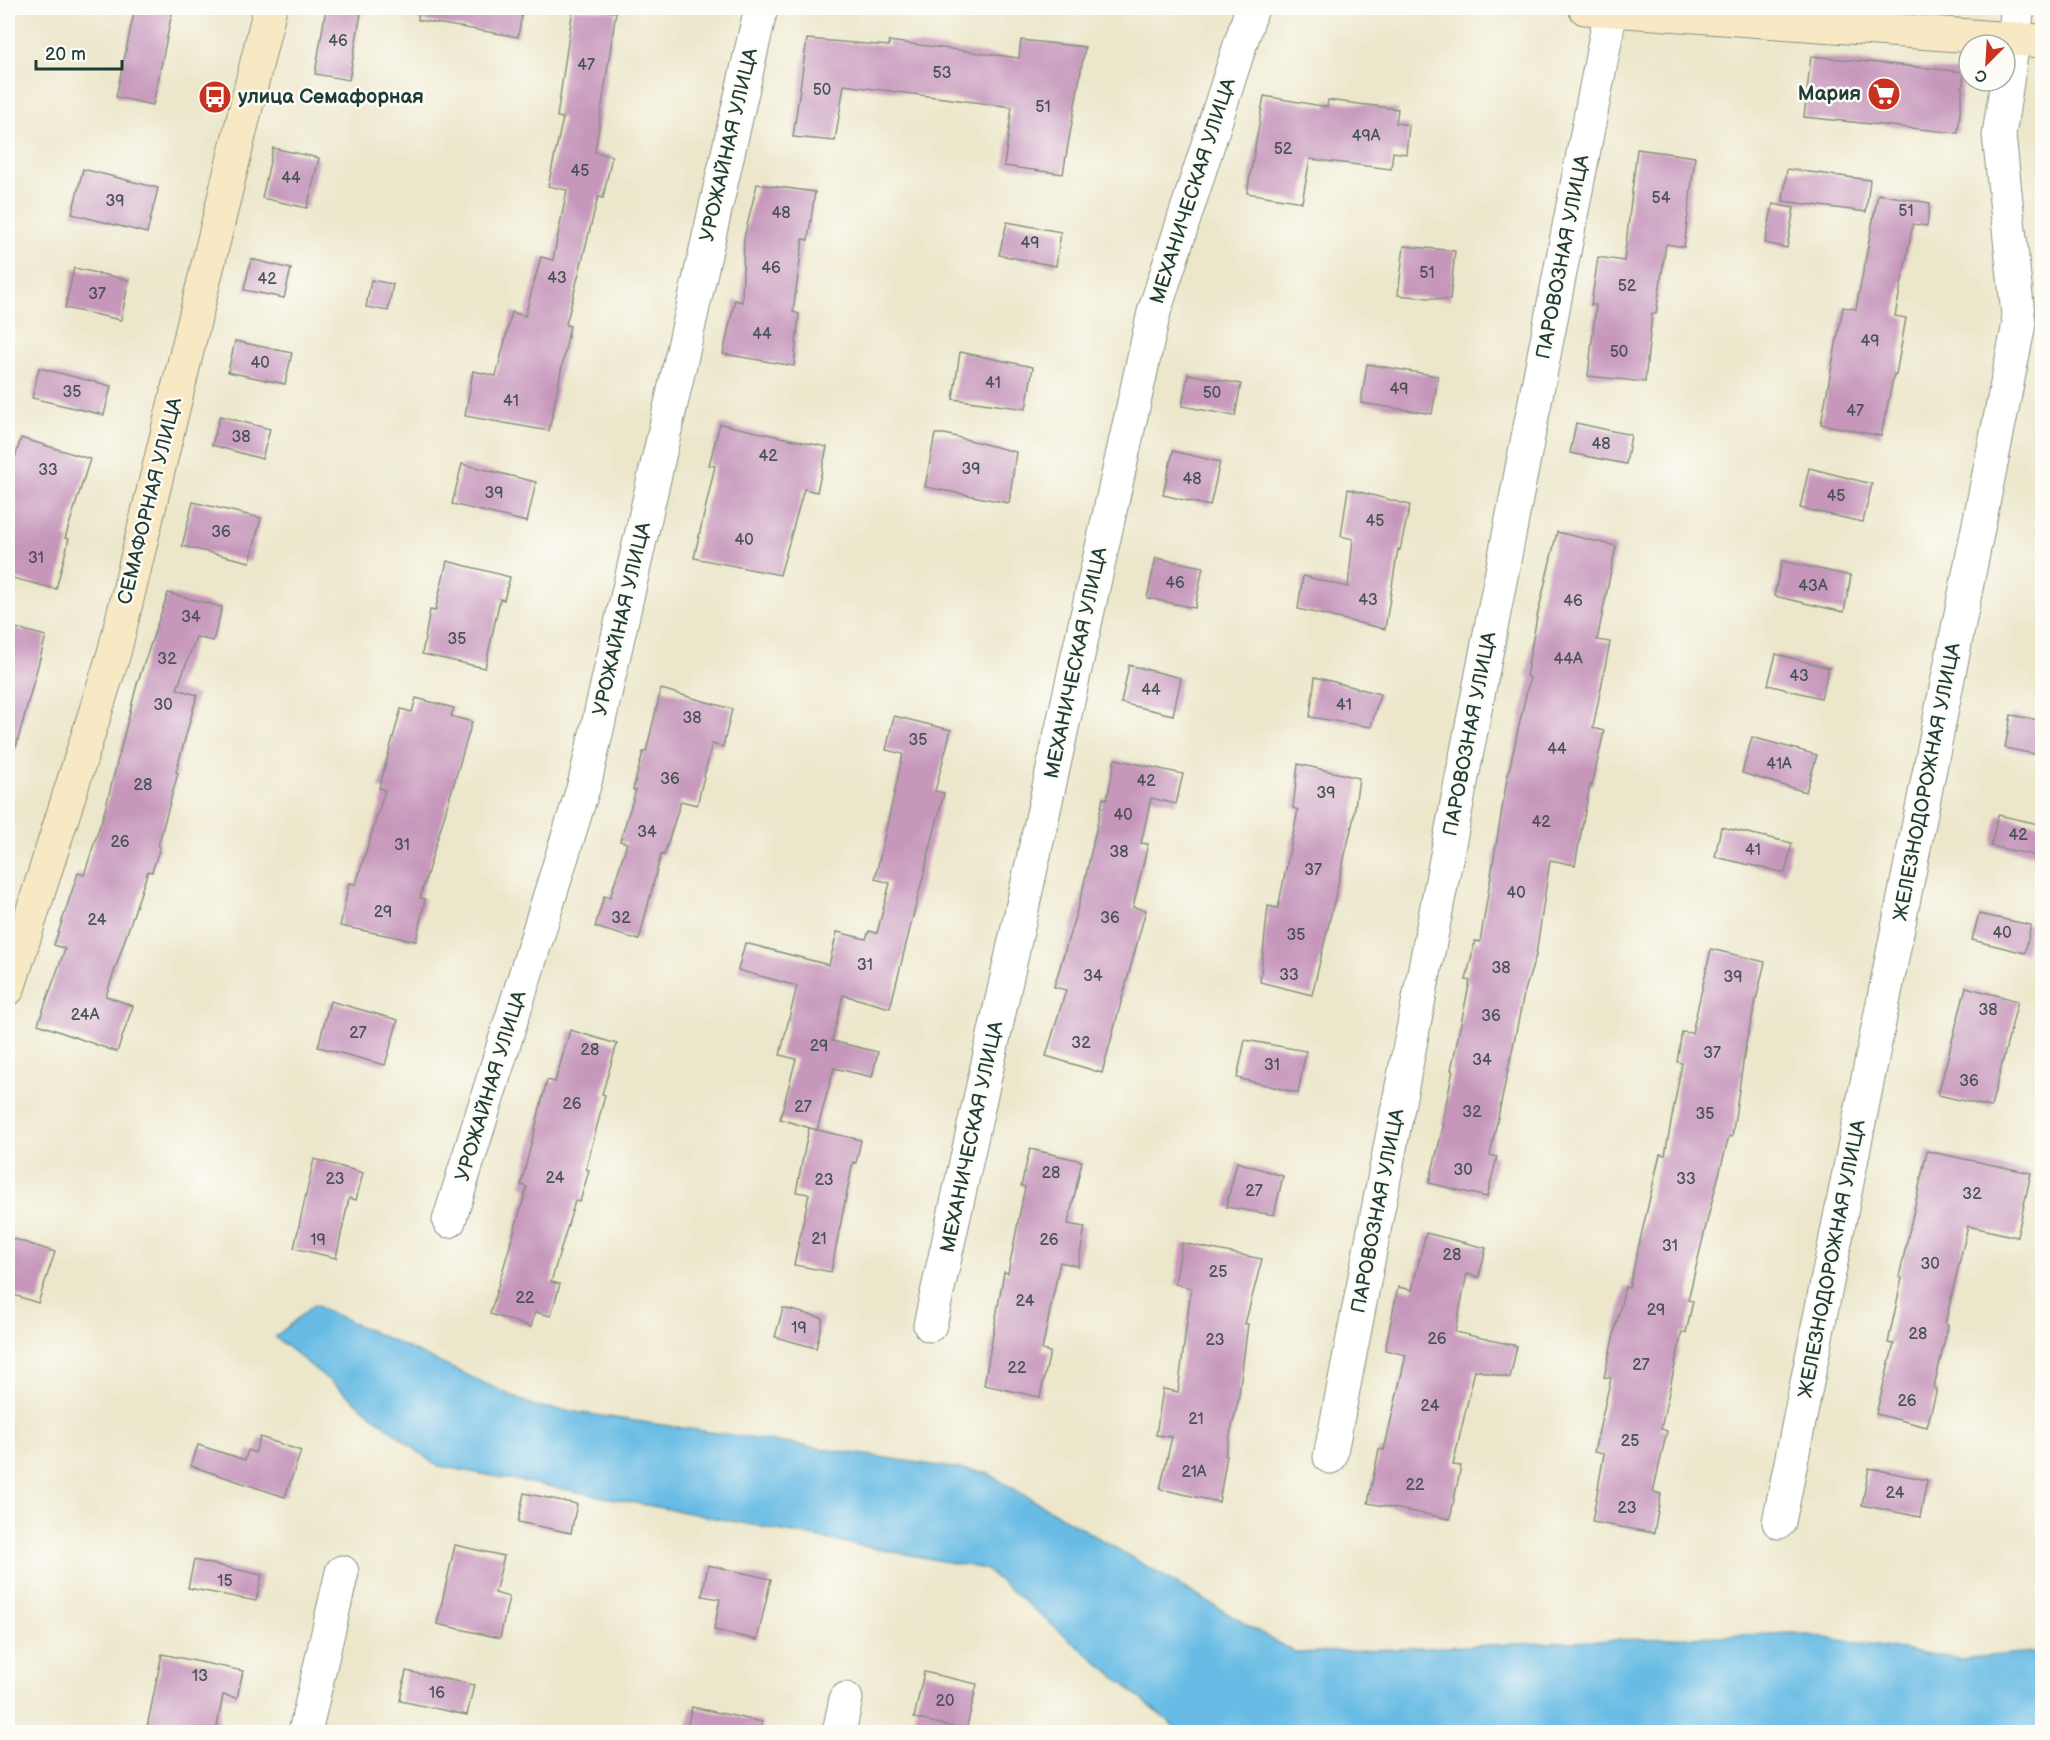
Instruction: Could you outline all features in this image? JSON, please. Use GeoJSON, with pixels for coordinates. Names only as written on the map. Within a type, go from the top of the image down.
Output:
{"type":"FeatureCollection","features":[{"type":"Feature","properties":{"kind":"street","name":"СЕМАФОРНАЯ УЛИЦА"},"geometry":{"type":"LineString","coordinates":[[8,989],[114,653],[270,8]]}},
{"type":"Feature","properties":{"kind":"street","name":"УРОЖАЙНАЯ УЛИЦА"},"geometry":{"type":"LineString","coordinates":[[449,1221],[585,782],[760,8]]}},
{"type":"Feature","properties":{"kind":"street","name":"МЕХАНИЧЕСКАЯ УЛИЦА"},"geometry":{"type":"LineString","coordinates":[[930,1325],[1154,312],[1252,8]]}},
{"type":"Feature","properties":{"kind":"street"},"geometry":{"type":"LineString","coordinates":[[1598,9],[2025,29]]}},
{"type":"Feature","properties":{"kind":"street","name":"ПАРОВОЗНАЯ УЛИЦА"},"geometry":{"type":"LineString","coordinates":[[1330,1457],[1598,9]]}},
{"type":"Feature","properties":{"kind":"street","name":"ЖЕЛЕЗНОДОРОЖНАЯ УЛИЦА"},"geometry":{"type":"LineString","coordinates":[[1779,1522],[2019,324],[1999,135],[2025,29]]}},
{"type":"Feature","properties":{"kind":"street"},"geometry":{"type":"LineString","coordinates":[[305,1732],[342,1572]]}},
{"type":"Feature","properties":{"kind":"street"},"geometry":{"type":"LineString","coordinates":[[839,1732],[846,1699]]}},
{"type":"Feature","properties":{"kind":"water"},"geometry":{"type":"Polygon","coordinates":[[[314,1305],[534,1406],[987,1473],[1295,1653],[1794,1633],[1960,1659],[2042,1651],[2042,1732],[1181,1732],[985,1569],[435,1465],[275,1337],[314,1305]]]}},
{"type":"Feature","properties":{"kind":"building"},"geometry":{"type":"Polygon","coordinates":[[[135,8],[173,8],[153,105],[116,97],[135,8]]]}},
{"type":"Feature","properties":{"kind":"building"},"geometry":{"type":"Polygon","coordinates":[[[326,8],[362,8],[349,80],[315,74],[326,8]]]}},
{"type":"Feature","properties":{"kind":"building"},"geometry":{"type":"Polygon","coordinates":[[[419,8],[523,8],[518,37],[418,20],[419,8]]]}},
{"type":"Feature","properties":{"kind":"building"},"geometry":{"type":"Polygon","coordinates":[[[573,8],[616,12],[595,152],[612,156],[603,198],[598,197],[566,325],[570,326],[549,431],[465,416],[473,371],[496,376],[512,312],[525,316],[541,257],[553,260],[567,190],[548,186],[563,118],[557,117],[573,8]]]}},
{"type":"Feature","properties":{"kind":"building"},"geometry":{"type":"Polygon","coordinates":[[[807,39],[889,46],[889,41],[1019,58],[1021,40],[1085,47],[1063,174],[1004,166],[1012,107],[844,85],[835,141],[793,137],[807,39]]]}},
{"type":"Feature","properties":{"kind":"building","name":"Мария"},"geometry":{"type":"Polygon","coordinates":[[[1811,56],[1957,71],[1957,93],[1962,93],[1958,133],[1804,117],[1811,56]]]}},
{"type":"Feature","properties":{"kind":"building"},"geometry":{"type":"Polygon","coordinates":[[[1264,96],[1327,107],[1328,100],[1398,109],[1396,123],[1409,125],[1406,154],[1393,152],[1391,169],[1310,159],[1302,202],[1247,193],[1264,96]]]}},
{"type":"Feature","properties":{"kind":"building"},"geometry":{"type":"Polygon","coordinates":[[[273,148],[319,158],[307,208],[262,198],[273,148]]]}},
{"type":"Feature","properties":{"kind":"building"},"geometry":{"type":"Polygon","coordinates":[[[1637,149],[1695,157],[1684,247],[1666,244],[1656,314],[1652,314],[1645,382],[1588,376],[1596,305],[1591,305],[1598,257],[1624,261],[1637,149]]]}},
{"type":"Feature","properties":{"kind":"building"},"geometry":{"type":"Polygon","coordinates":[[[83,169],[158,188],[147,233],[72,214],[83,169]]]}},
{"type":"Feature","properties":{"kind":"building"},"geometry":{"type":"Polygon","coordinates":[[[1787,169],[1870,180],[1866,212],[1783,201],[1787,169]]]}},
{"type":"Feature","properties":{"kind":"building"},"geometry":{"type":"Polygon","coordinates":[[[757,184],[815,192],[808,240],[803,239],[793,312],[799,314],[794,366],[723,354],[735,300],[742,302],[744,238],[757,184]]]}},
{"type":"Feature","properties":{"kind":"building"},"geometry":{"type":"Polygon","coordinates":[[[1878,194],[1930,203],[1927,226],[1913,224],[1895,316],[1906,318],[1896,375],[1894,374],[1881,436],[1821,424],[1843,307],[1856,309],[1878,194]]]}},
{"type":"Feature","properties":{"kind":"building"},"geometry":{"type":"Polygon","coordinates":[[[1773,204],[1794,208],[1787,248],[1765,243],[1773,204]]]}},
{"type":"Feature","properties":{"kind":"building"},"geometry":{"type":"Polygon","coordinates":[[[1007,222],[1061,232],[1056,266],[999,255],[1007,222]]]}},
{"type":"Feature","properties":{"kind":"building"},"geometry":{"type":"Polygon","coordinates":[[[1404,246],[1455,251],[1450,300],[1398,295],[1404,246]]]}},
{"type":"Feature","properties":{"kind":"building"},"geometry":{"type":"Polygon","coordinates":[[[251,259],[291,269],[284,298],[244,290],[251,259]]]}},
{"type":"Feature","properties":{"kind":"building"},"geometry":{"type":"Polygon","coordinates":[[[74,268],[129,280],[121,320],[65,308],[74,268]]]}},
{"type":"Feature","properties":{"kind":"building"},"geometry":{"type":"Polygon","coordinates":[[[371,280],[393,284],[388,311],[366,307],[371,280]]]}},
{"type":"Feature","properties":{"kind":"building"},"geometry":{"type":"Polygon","coordinates":[[[235,341],[292,353],[285,384],[228,372],[235,341]]]}},
{"type":"Feature","properties":{"kind":"building"},"geometry":{"type":"Polygon","coordinates":[[[960,352],[1033,367],[1026,409],[953,399],[960,352]]]}},
{"type":"Feature","properties":{"kind":"building"},"geometry":{"type":"Polygon","coordinates":[[[1367,364],[1438,376],[1432,414],[1361,403],[1367,364]]]}},
{"type":"Feature","properties":{"kind":"building"},"geometry":{"type":"Polygon","coordinates":[[[39,368],[111,386],[104,415],[32,398],[39,368]]]}},
{"type":"Feature","properties":{"kind":"building"},"geometry":{"type":"Polygon","coordinates":[[[1188,374],[1241,384],[1235,416],[1182,406],[1188,374]]]}},
{"type":"Feature","properties":{"kind":"building"},"geometry":{"type":"Polygon","coordinates":[[[220,416],[270,429],[262,459],[212,445],[220,416]]]}},
{"type":"Feature","properties":{"kind":"building"},"geometry":{"type":"Polygon","coordinates":[[[1576,423],[1631,435],[1626,464],[1570,453],[1576,423]]]}},
{"type":"Feature","properties":{"kind":"building"},"geometry":{"type":"Polygon","coordinates":[[[720,424],[827,447],[817,492],[804,489],[780,575],[694,558],[715,466],[709,465],[720,424]]]}},
{"type":"Feature","properties":{"kind":"building"},"geometry":{"type":"Polygon","coordinates":[[[935,434],[945,434],[1016,452],[1009,503],[925,487],[935,434]]]}},
{"type":"Feature","properties":{"kind":"building"},"geometry":{"type":"Polygon","coordinates":[[[21,438],[90,459],[65,538],[69,539],[56,589],[8,577],[8,481],[21,438]]]}},
{"type":"Feature","properties":{"kind":"building"},"geometry":{"type":"Polygon","coordinates":[[[1173,451],[1220,462],[1210,506],[1163,495],[1173,451]]]}},
{"type":"Feature","properties":{"kind":"building"},"geometry":{"type":"Polygon","coordinates":[[[462,464],[536,482],[527,522],[452,504],[462,464]]]}},
{"type":"Feature","properties":{"kind":"building"},"geometry":{"type":"Polygon","coordinates":[[[1809,468],[1872,484],[1863,522],[1800,508],[1809,468]]]}},
{"type":"Feature","properties":{"kind":"building"},"geometry":{"type":"Polygon","coordinates":[[[1348,489],[1410,505],[1400,550],[1398,549],[1385,629],[1298,609],[1303,576],[1348,587],[1353,539],[1341,536],[1348,489]]]}},
{"type":"Feature","properties":{"kind":"building"},"geometry":{"type":"Polygon","coordinates":[[[193,502],[261,518],[250,562],[182,546],[193,502]]]}},
{"type":"Feature","properties":{"kind":"building"},"geometry":{"type":"Polygon","coordinates":[[[1557,532],[1616,546],[1597,640],[1610,642],[1593,728],[1604,731],[1592,786],[1590,785],[1575,865],[1550,860],[1536,955],[1524,994],[1490,1155],[1497,1157],[1487,1197],[1429,1183],[1444,1124],[1442,1124],[1453,1070],[1451,1070],[1470,981],[1466,980],[1475,941],[1480,942],[1507,779],[1530,677],[1526,676],[1537,617],[1557,532]]]}},
{"type":"Feature","properties":{"kind":"building"},"geometry":{"type":"Polygon","coordinates":[[[1156,558],[1203,567],[1195,608],[1147,598],[1156,558]]]}},
{"type":"Feature","properties":{"kind":"building"},"geometry":{"type":"Polygon","coordinates":[[[447,561],[510,577],[504,600],[500,599],[485,668],[422,654],[430,610],[435,611],[447,561]]]}},
{"type":"Feature","properties":{"kind":"building"},"geometry":{"type":"Polygon","coordinates":[[[1782,561],[1851,576],[1844,612],[1774,596],[1782,561]]]}},
{"type":"Feature","properties":{"kind":"building"},"geometry":{"type":"Polygon","coordinates":[[[168,593],[222,607],[213,641],[196,637],[177,689],[197,695],[176,772],[178,773],[158,846],[160,847],[152,872],[148,871],[106,996],[133,1006],[117,1052],[38,1024],[65,949],[54,945],[78,873],[84,875],[105,810],[137,684],[168,593]]]}},
{"type":"Feature","properties":{"kind":"building"},"geometry":{"type":"Polygon","coordinates":[[[8,626],[46,636],[16,747],[8,746],[8,626]]]}},
{"type":"Feature","properties":{"kind":"building"},"geometry":{"type":"Polygon","coordinates":[[[1776,654],[1829,668],[1821,698],[1768,685],[1776,654]]]}},
{"type":"Feature","properties":{"kind":"building"},"geometry":{"type":"Polygon","coordinates":[[[1129,665],[1181,678],[1173,715],[1121,703],[1129,665]]]}},
{"type":"Feature","properties":{"kind":"building"},"geometry":{"type":"Polygon","coordinates":[[[1315,677],[1380,694],[1371,727],[1310,717],[1315,677]]]}},
{"type":"Feature","properties":{"kind":"building"},"geometry":{"type":"Polygon","coordinates":[[[661,689],[732,709],[723,747],[712,744],[697,805],[681,801],[664,855],[661,854],[639,940],[595,927],[604,896],[610,898],[627,843],[620,841],[636,790],[633,790],[643,752],[646,752],[661,689]]]}},
{"type":"Feature","properties":{"kind":"building"},"geometry":{"type":"Polygon","coordinates":[[[416,698],[454,708],[451,716],[472,722],[420,898],[425,899],[416,941],[340,926],[349,883],[356,884],[385,790],[379,788],[401,709],[412,712],[416,698]]]}},
{"type":"Feature","properties":{"kind":"building"},"geometry":{"type":"Polygon","coordinates":[[[2011,715],[2043,721],[2043,756],[2005,748],[2011,715]]]}},
{"type":"Feature","properties":{"kind":"building"},"geometry":{"type":"Polygon","coordinates":[[[894,716],[951,730],[935,791],[944,793],[890,1008],[843,995],[832,1041],[878,1052],[872,1077],[834,1068],[817,1130],[780,1119],[796,1059],[780,1055],[797,986],[738,970],[745,943],[829,965],[837,932],[866,939],[869,931],[877,933],[890,883],[875,879],[903,754],[886,750],[894,716]]]}},
{"type":"Feature","properties":{"kind":"building"},"geometry":{"type":"Polygon","coordinates":[[[1752,737],[1817,755],[1806,792],[1742,773],[1752,737]]]}},
{"type":"Feature","properties":{"kind":"building"},"geometry":{"type":"Polygon","coordinates":[[[1115,759],[1183,774],[1176,804],[1151,798],[1141,843],[1148,844],[1133,907],[1146,910],[1102,1073],[1046,1056],[1066,990],[1054,987],[1082,893],[1103,798],[1107,799],[1115,759]]]}},
{"type":"Feature","properties":{"kind":"building"},"geometry":{"type":"Polygon","coordinates":[[[1298,764],[1359,778],[1353,821],[1312,995],[1260,982],[1268,906],[1278,908],[1298,810],[1293,808],[1298,764]]]}},
{"type":"Feature","properties":{"kind":"building"},"geometry":{"type":"Polygon","coordinates":[[[1998,815],[2043,825],[2043,857],[1991,846],[1998,815]]]}},
{"type":"Feature","properties":{"kind":"building"},"geometry":{"type":"Polygon","coordinates":[[[1721,827],[1792,843],[1785,873],[1715,857],[1721,827]]]}},
{"type":"Feature","properties":{"kind":"building"},"geometry":{"type":"Polygon","coordinates":[[[1979,914],[2031,925],[2025,953],[1972,940],[1979,914]]]}},
{"type":"Feature","properties":{"kind":"building"},"geometry":{"type":"Polygon","coordinates":[[[1711,949],[1765,962],[1746,1043],[1732,1137],[1729,1136],[1711,1205],[1688,1300],[1693,1301],[1686,1333],[1682,1332],[1661,1429],[1667,1431],[1653,1492],[1661,1494],[1654,1533],[1592,1522],[1604,1454],[1594,1452],[1611,1378],[1604,1377],[1625,1287],[1629,1288],[1660,1154],[1665,1155],[1682,1063],[1677,1062],[1682,1032],[1692,1033],[1711,949]]]}},
{"type":"Feature","properties":{"kind":"building"},"geometry":{"type":"Polygon","coordinates":[[[1966,987],[2018,1001],[1991,1107],[1938,1095],[1966,987]]]}},
{"type":"Feature","properties":{"kind":"building"},"geometry":{"type":"Polygon","coordinates":[[[330,1001],[398,1020],[385,1065],[318,1047],[330,1001]]]}},
{"type":"Feature","properties":{"kind":"building"},"geometry":{"type":"Polygon","coordinates":[[[570,1030],[617,1044],[602,1094],[605,1095],[586,1169],[589,1170],[580,1202],[575,1201],[551,1282],[560,1284],[551,1316],[535,1312],[531,1327],[490,1314],[527,1187],[521,1185],[547,1080],[555,1082],[570,1030]]]}},
{"type":"Feature","properties":{"kind":"building"},"geometry":{"type":"Polygon","coordinates":[[[1245,1040],[1306,1051],[1298,1093],[1237,1078],[1245,1040]]]}},
{"type":"Feature","properties":{"kind":"building"},"geometry":{"type":"Polygon","coordinates":[[[809,1128],[861,1140],[856,1163],[853,1162],[831,1272],[794,1265],[809,1194],[796,1192],[809,1128]]]}},
{"type":"Feature","properties":{"kind":"building"},"geometry":{"type":"Polygon","coordinates":[[[1030,1149],[1082,1161],[1068,1224],[1085,1227],[1078,1266],[1060,1262],[1042,1350],[1050,1352],[1040,1397],[984,1385],[1004,1272],[1008,1273],[1025,1187],[1021,1186],[1030,1149]]]}},
{"type":"Feature","properties":{"kind":"building"},"geometry":{"type":"Polygon","coordinates":[[[1927,1151],[2031,1173],[2017,1237],[1968,1226],[1945,1324],[1948,1325],[1934,1388],[1937,1389],[1927,1427],[1876,1414],[1894,1344],[1888,1343],[1902,1278],[1899,1277],[1927,1151]]]}},
{"type":"Feature","properties":{"kind":"building"},"geometry":{"type":"Polygon","coordinates":[[[314,1159],[363,1173],[356,1200],[349,1198],[336,1258],[294,1248],[314,1159]]]}},
{"type":"Feature","properties":{"kind":"building"},"geometry":{"type":"Polygon","coordinates":[[[1237,1162],[1283,1176],[1274,1215],[1226,1207],[1237,1162]]]}},
{"type":"Feature","properties":{"kind":"building"},"geometry":{"type":"Polygon","coordinates":[[[1426,1233],[1486,1248],[1479,1277],[1467,1274],[1455,1332],[1517,1346],[1510,1378],[1475,1370],[1453,1465],[1461,1466],[1450,1519],[1368,1503],[1379,1449],[1384,1450],[1406,1355],[1385,1350],[1398,1287],[1412,1290],[1426,1233]]]}},
{"type":"Feature","properties":{"kind":"building"},"geometry":{"type":"Polygon","coordinates":[[[8,1237],[55,1252],[38,1303],[8,1293],[8,1237]]]}},
{"type":"Feature","properties":{"kind":"building"},"geometry":{"type":"Polygon","coordinates":[[[1182,1243],[1262,1259],[1245,1324],[1248,1324],[1238,1402],[1225,1455],[1227,1456],[1219,1502],[1160,1489],[1172,1437],[1156,1435],[1163,1389],[1178,1392],[1191,1288],[1175,1284],[1182,1243]]]}},
{"type":"Feature","properties":{"kind":"building"},"geometry":{"type":"Polygon","coordinates":[[[783,1308],[823,1318],[816,1348],[775,1337],[783,1308]]]}},
{"type":"Feature","properties":{"kind":"building"},"geometry":{"type":"Polygon","coordinates":[[[260,1437],[301,1451],[285,1497],[191,1466],[198,1445],[245,1460],[248,1450],[255,1453],[260,1437]]]}},
{"type":"Feature","properties":{"kind":"building"},"geometry":{"type":"Polygon","coordinates":[[[1869,1468],[1927,1480],[1920,1517],[1862,1505],[1869,1468]]]}},
{"type":"Feature","properties":{"kind":"building"},"geometry":{"type":"Polygon","coordinates":[[[524,1493],[577,1504],[571,1533],[518,1522],[524,1493]]]}},
{"type":"Feature","properties":{"kind":"building"},"geometry":{"type":"Polygon","coordinates":[[[455,1545],[504,1556],[495,1593],[509,1597],[500,1638],[437,1624],[455,1545]]]}},
{"type":"Feature","properties":{"kind":"building"},"geometry":{"type":"Polygon","coordinates":[[[194,1560],[262,1575],[256,1601],[188,1588],[194,1560]]]}},
{"type":"Feature","properties":{"kind":"building"},"geometry":{"type":"Polygon","coordinates":[[[708,1565],[771,1579],[757,1640],[714,1630],[720,1599],[702,1596],[708,1565]]]}},
{"type":"Feature","properties":{"kind":"building"},"geometry":{"type":"Polygon","coordinates":[[[162,1654],[243,1671],[237,1698],[223,1695],[216,1732],[146,1732],[162,1654]]]}},
{"type":"Feature","properties":{"kind":"building"},"geometry":{"type":"Polygon","coordinates":[[[406,1671],[474,1685],[467,1715],[400,1701],[406,1671]]]}},
{"type":"Feature","properties":{"kind":"building"},"geometry":{"type":"Polygon","coordinates":[[[924,1672],[977,1684],[966,1730],[914,1718],[924,1672]]]}},
{"type":"Feature","properties":{"kind":"building"},"geometry":{"type":"Polygon","coordinates":[[[692,1707],[762,1722],[761,1732],[686,1732],[692,1707]]]}},
{"type":"Feature","properties":{"kind":"place","name":"Мария"},"geometry":{"type":"Point","coordinates":[1884,94]}},
{"type":"Feature","properties":{"kind":"place","name":"улица Семафорная"},"geometry":{"type":"Point","coordinates":[215,97]}}]}
